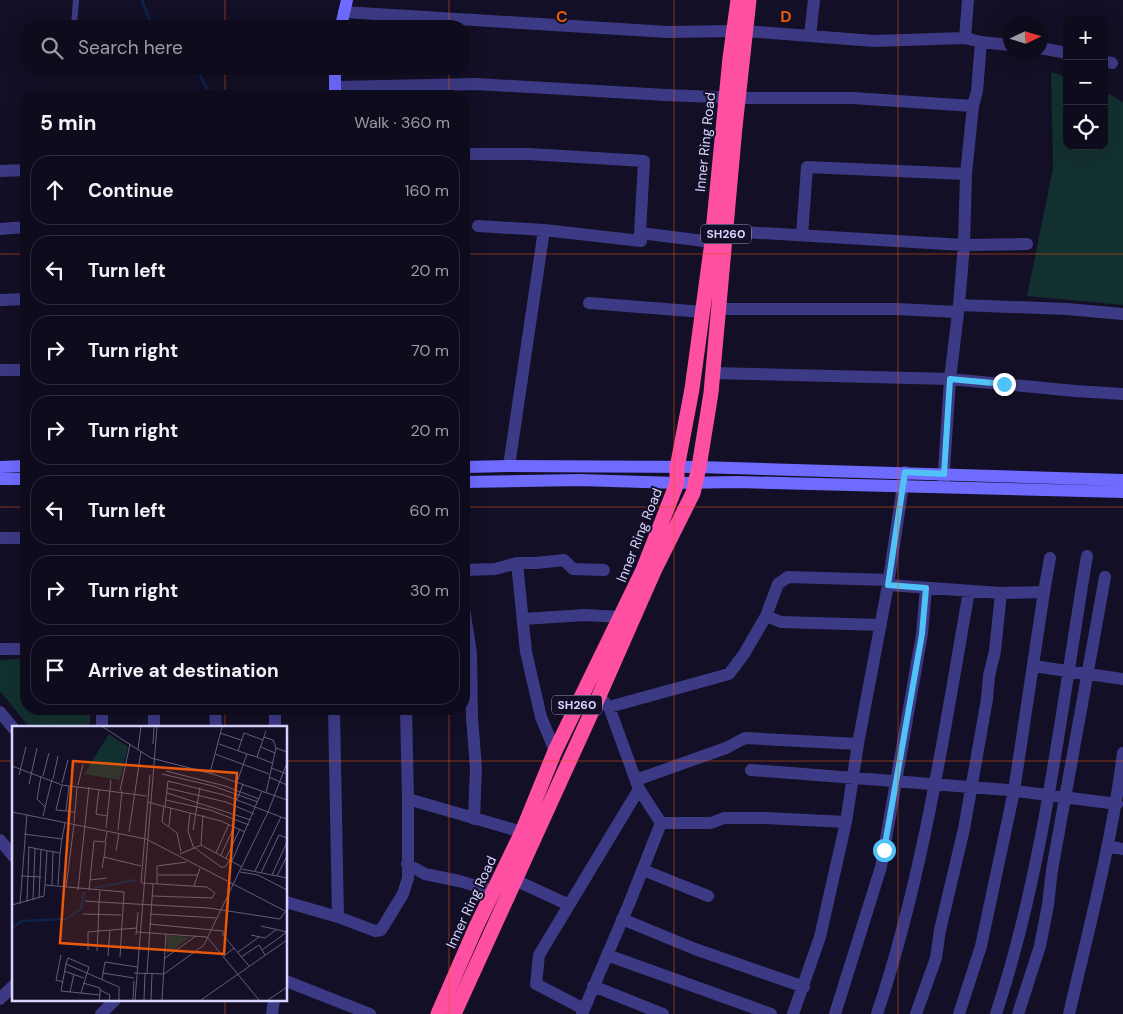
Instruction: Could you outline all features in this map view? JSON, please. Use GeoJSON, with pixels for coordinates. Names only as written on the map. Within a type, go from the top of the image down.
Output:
{"type":"FeatureCollection","features":[{"type":"Feature","properties":{"kind":"highway","name":"Inner Ring Road"},"geometry":{"type":"LineString","coordinates":[[738,0],[740,31]]}},
{"type":"Feature","properties":{"kind":"highway","name":"Inner Ring Road"},"geometry":{"type":"LineString","coordinates":[[438,1014],[522,832],[555,751],[644,570],[677,484],[677,468],[692,389],[740,31],[749,0]]}},
{"type":"Feature","properties":{"kind":"highway","name":"Inner Ring Road"},"geometry":{"type":"LineString","coordinates":[[454,1014],[526,886],[604,702],[654,571],[693,493],[699,467],[713,373],[726,231],[732,97]]}},
{"type":"Feature","properties":{"kind":"street"},"geometry":{"type":"LineString","coordinates":[[810,36],[814,0]]}},
{"type":"Feature","properties":{"kind":"street"},"geometry":{"type":"LineString","coordinates":[[965,38],[968,0]]}},
{"type":"Feature","properties":{"kind":"street"},"geometry":{"type":"LineString","coordinates":[[342,20],[346,6],[668,32],[740,31],[874,41],[965,38],[1003,44]]}},
{"type":"Feature","properties":{"kind":"street"},"geometry":{"type":"LineString","coordinates":[[943,488],[950,379],[959,309],[964,245],[966,174],[973,106],[977,91],[981,42]]}},
{"type":"Feature","properties":{"kind":"street"},"geometry":{"type":"LineString","coordinates":[[1048,49],[1063,52]]}},
{"type":"Feature","properties":{"kind":"street"},"geometry":{"type":"LineString","coordinates":[[335,90],[336,75]]}},
{"type":"Feature","properties":{"kind":"street"},"geometry":{"type":"LineString","coordinates":[[370,90],[476,84],[603,92],[732,97],[852,98],[973,106]]}},
{"type":"Feature","properties":{"kind":"street"},"geometry":{"type":"LineString","coordinates":[[470,154],[529,154],[644,161],[641,241],[544,230],[478,226]]}},
{"type":"Feature","properties":{"kind":"street"},"geometry":{"type":"LineString","coordinates":[[802,235],[806,167],[966,174]]}},
{"type":"Feature","properties":{"kind":"street"},"geometry":{"type":"LineString","coordinates":[[0,171],[20,170]]}},
{"type":"Feature","properties":{"kind":"street"},"geometry":{"type":"LineString","coordinates":[[0,228],[20,227]]}},
{"type":"Feature","properties":{"kind":"street"},"geometry":{"type":"LineString","coordinates":[[504,481],[509,466],[544,230]]}},
{"type":"Feature","properties":{"kind":"street"},"geometry":{"type":"LineString","coordinates":[[726,231],[964,245],[1027,244]]}},
{"type":"Feature","properties":{"kind":"street"},"geometry":{"type":"LineString","coordinates":[[640,234],[712,242]]}},
{"type":"Feature","properties":{"kind":"street"},"geometry":{"type":"LineString","coordinates":[[0,300],[20,299]]}},
{"type":"Feature","properties":{"kind":"street"},"geometry":{"type":"LineString","coordinates":[[589,303],[703,312]]}},
{"type":"Feature","properties":{"kind":"street"},"geometry":{"type":"LineString","coordinates":[[719,309],[1067,308],[1123,314]]}},
{"type":"Feature","properties":{"kind":"street"},"geometry":{"type":"LineString","coordinates":[[0,370],[20,370]]}},
{"type":"Feature","properties":{"kind":"street"},"geometry":{"type":"LineString","coordinates":[[713,373],[950,379],[1075,392],[1123,394]]}},
{"type":"Feature","properties":{"kind":"street"},"geometry":{"type":"LineString","coordinates":[[0,466],[20,466]]}},
{"type":"Feature","properties":{"kind":"street"},"geometry":{"type":"LineString","coordinates":[[470,467],[699,467],[1123,480]]}},
{"type":"Feature","properties":{"kind":"street"},"geometry":{"type":"LineString","coordinates":[[793,1014],[820,937],[846,822],[858,744],[881,625],[905,472]]}},
{"type":"Feature","properties":{"kind":"street"},"geometry":{"type":"LineString","coordinates":[[0,479],[20,479]]}},
{"type":"Feature","properties":{"kind":"street"},"geometry":{"type":"LineString","coordinates":[[470,482],[579,480],[677,484],[738,482],[1123,492]]}},
{"type":"Feature","properties":{"kind":"street"},"geometry":{"type":"LineString","coordinates":[[0,538],[20,538]]}},
{"type":"Feature","properties":{"kind":"street"},"geometry":{"type":"LineString","coordinates":[[996,1014],[1012,967],[1034,874],[1049,796],[1067,670],[1087,556]]}},
{"type":"Feature","properties":{"kind":"street"},"geometry":{"type":"LineString","coordinates":[[959,1014],[981,946],[1014,791],[1050,558]]}},
{"type":"Feature","properties":{"kind":"street"},"geometry":{"type":"LineString","coordinates":[[470,570],[564,560],[574,569],[604,570]]}},
{"type":"Feature","properties":{"kind":"street"},"geometry":{"type":"LineString","coordinates":[[517,564],[526,652],[541,717],[555,751]]}},
{"type":"Feature","properties":{"kind":"street"},"geometry":{"type":"LineString","coordinates":[[661,823],[638,784],[604,702],[729,674],[744,654],[766,616],[778,584],[788,577],[888,583],[926,588],[1000,593],[1044,592]]}},
{"type":"Feature","properties":{"kind":"street"},"geometry":{"type":"LineString","coordinates":[[1018,1014],[1040,946],[1105,577]]}},
{"type":"Feature","properties":{"kind":"street"},"geometry":{"type":"LineString","coordinates":[[835,1014],[881,867],[922,634],[926,588]]}},
{"type":"Feature","properties":{"kind":"street"},"geometry":{"type":"LineString","coordinates":[[877,1014],[896,956],[918,867],[935,785],[969,591]]}},
{"type":"Feature","properties":{"kind":"street"},"geometry":{"type":"LineString","coordinates":[[916,1014],[936,958],[940,930],[964,829],[987,699],[989,676],[995,651],[1000,593]]}},
{"type":"Feature","properties":{"kind":"street"},"geometry":{"type":"LineString","coordinates":[[523,620],[585,615],[620,617]]}},
{"type":"Feature","properties":{"kind":"street"},"geometry":{"type":"LineString","coordinates":[[766,616],[781,622],[881,625]]}},
{"type":"Feature","properties":{"kind":"street"},"geometry":{"type":"LineString","coordinates":[[470,647],[472,718],[476,768],[474,819]]}},
{"type":"Feature","properties":{"kind":"street"},"geometry":{"type":"LineString","coordinates":[[0,649],[20,649]]}},
{"type":"Feature","properties":{"kind":"street"},"geometry":{"type":"LineString","coordinates":[[1033,666],[1123,679]]}},
{"type":"Feature","properties":{"kind":"street"},"geometry":{"type":"LineString","coordinates":[[0,712],[12,727]]}},
{"type":"Feature","properties":{"kind":"street"},"geometry":{"type":"LineString","coordinates":[[334,715],[338,917]]}},
{"type":"Feature","properties":{"kind":"street"},"geometry":{"type":"LineString","coordinates":[[288,903],[338,917],[375,931],[381,930],[404,894],[408,878],[406,715]]}},
{"type":"Feature","properties":{"kind":"street"},"geometry":{"type":"LineString","coordinates":[[661,823],[583,1011],[536,984],[539,954],[638,784],[726,748],[745,738],[858,744]]}},
{"type":"Feature","properties":{"kind":"street"},"geometry":{"type":"LineString","coordinates":[[1069,1014],[1117,804],[1123,753]]}},
{"type":"Feature","properties":{"kind":"street"},"geometry":{"type":"LineString","coordinates":[[751,770],[1014,791],[1117,804]]}},
{"type":"Feature","properties":{"kind":"street"},"geometry":{"type":"LineString","coordinates":[[408,799],[522,832]]}},
{"type":"Feature","properties":{"kind":"street"},"geometry":{"type":"LineString","coordinates":[[661,823],[712,823],[724,818],[846,822]]}},
{"type":"Feature","properties":{"kind":"street"},"geometry":{"type":"LineString","coordinates":[[0,840],[12,855]]}},
{"type":"Feature","properties":{"kind":"street"},"geometry":{"type":"LineString","coordinates":[[1108,846],[1123,849]]}},
{"type":"Feature","properties":{"kind":"street"},"geometry":{"type":"LineString","coordinates":[[407,864],[425,874],[459,880],[494,891]]}},
{"type":"Feature","properties":{"kind":"street"},"geometry":{"type":"LineString","coordinates":[[642,870],[708,896]]}},
{"type":"Feature","properties":{"kind":"street"},"geometry":{"type":"LineString","coordinates":[[526,886],[569,905]]}},
{"type":"Feature","properties":{"kind":"street"},"geometry":{"type":"LineString","coordinates":[[622,919],[695,949],[804,987]]}},
{"type":"Feature","properties":{"kind":"street"},"geometry":{"type":"LineString","coordinates":[[607,954],[771,1014]]}},
{"type":"Feature","properties":{"kind":"street"},"geometry":{"type":"LineString","coordinates":[[288,982],[370,1014]]}},
{"type":"Feature","properties":{"kind":"street"},"geometry":{"type":"LineString","coordinates":[[593,986],[663,1014]]}},
{"type":"Feature","properties":{"kind":"street"},"geometry":{"type":"LineString","coordinates":[[0,999],[12,987]]}},
{"type":"Feature","properties":{"kind":"street"},"geometry":{"type":"LineString","coordinates":[[101,1014],[113,1002]]}},
{"type":"Feature","properties":{"kind":"lane"},"geometry":{"type":"LineString","coordinates":[[74,20],[76,0]]}},
{"type":"Feature","properties":{"kind":"green space"},"geometry":{"type":"Polygon","coordinates":[[[1051,72],[1063,76],[1063,150],[1108,150],[1108,93],[1123,102],[1123,305],[1027,296],[1053,168],[1051,72]]]}},
{"type":"Feature","properties":{"kind":"green space"},"geometry":{"type":"Polygon","coordinates":[[[20,658],[20,715],[90,715],[90,726],[28,726],[0,691],[0,660],[20,658]]]}},
{"type":"Feature","properties":{"kind":"waterway"},"geometry":{"type":"LineString","coordinates":[[142,0],[150,20]]}},
{"type":"Feature","properties":{"kind":"waterway"},"geometry":{"type":"LineString","coordinates":[[200,75],[208,90]]}},
{"type":"Feature","properties":{"kind":"route"},"geometry":{"type":"LineString","coordinates":[[884,850],[922,634],[926,588],[888,585],[905,472],[944,474],[950,379],[1004,384]]}}]}
